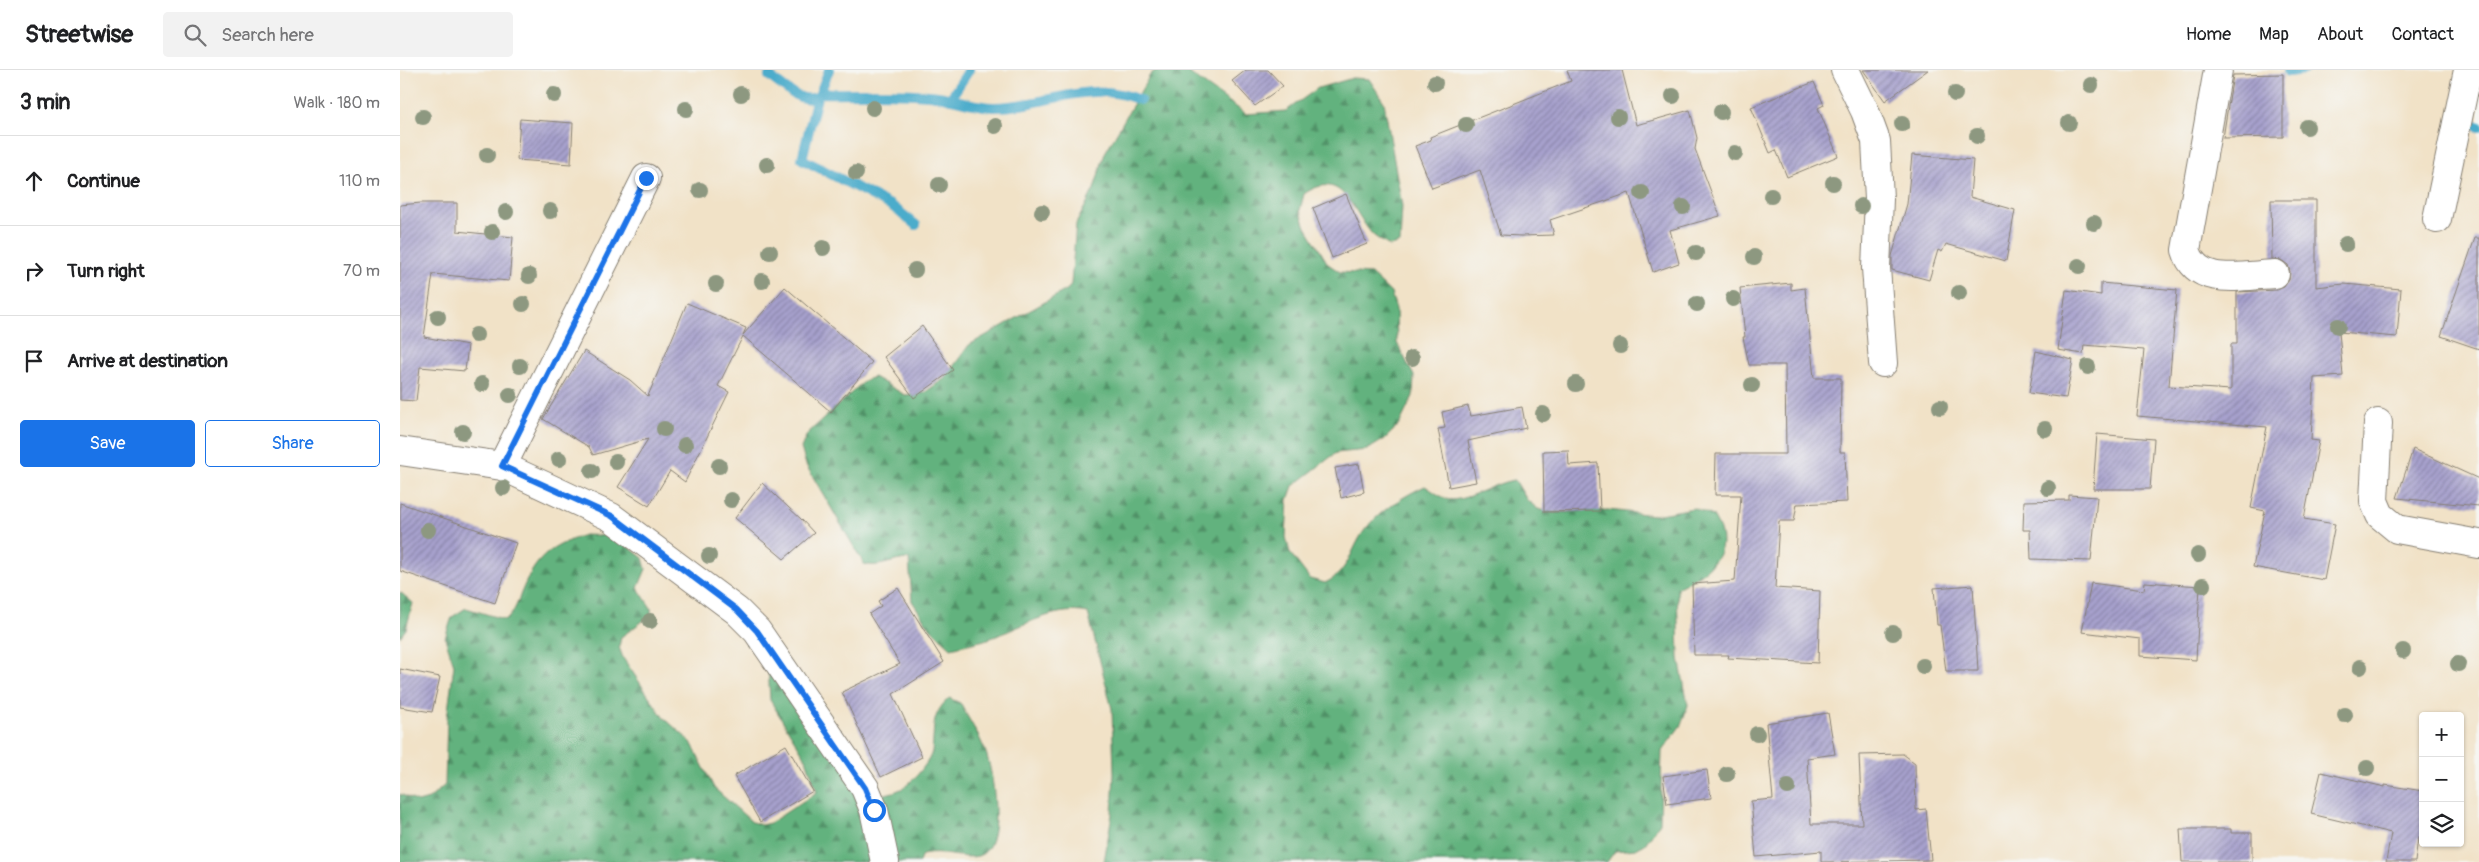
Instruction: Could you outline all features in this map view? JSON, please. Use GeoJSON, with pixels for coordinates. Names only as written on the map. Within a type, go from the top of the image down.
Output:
{"type":"FeatureCollection","features":[{"type":"Feature","properties":{"kind":"street"},"geometry":{"type":"LineString","coordinates":[[1845,70],[1865,111],[1876,141],[1879,199],[1876,268],[1883,363]]}},
{"type":"Feature","properties":{"kind":"street"},"geometry":{"type":"LineString","coordinates":[[2218,70],[2186,250],[2189,261],[2200,272],[2213,276],[2276,274]]}},
{"type":"Feature","properties":{"kind":"street"},"geometry":{"type":"LineString","coordinates":[[2437,219],[2468,70]]}},
{"type":"Feature","properties":{"kind":"street"},"geometry":{"type":"LineString","coordinates":[[502,466],[646,178]]}},
{"type":"Feature","properties":{"kind":"street"},"geometry":{"type":"LineString","coordinates":[[2378,423],[2374,501],[2380,515],[2397,528],[2479,544]]}},
{"type":"Feature","properties":{"kind":"street"},"geometry":{"type":"LineString","coordinates":[[400,451],[502,466],[612,516],[737,610],[757,631],[865,788],[874,810],[885,862]]}},
{"type":"Feature","properties":{"kind":"green space"},"geometry":{"type":"Polygon","coordinates":[[[1156,70],[1185,70],[1246,114],[1286,111],[1318,88],[1353,78],[1369,79],[1384,102],[1402,206],[1400,243],[1390,246],[1373,235],[1345,196],[1337,189],[1328,186],[1317,187],[1304,194],[1300,210],[1306,227],[1328,264],[1340,272],[1371,274],[1391,293],[1396,309],[1397,343],[1414,376],[1413,396],[1399,425],[1385,439],[1367,450],[1336,453],[1293,486],[1288,500],[1286,537],[1290,553],[1310,579],[1325,583],[1334,578],[1346,565],[1362,533],[1368,526],[1395,503],[1425,486],[1443,498],[1453,500],[1515,480],[1527,500],[1538,509],[1554,513],[1608,510],[1654,515],[1694,508],[1713,516],[1721,534],[1722,544],[1720,552],[1701,574],[1677,588],[1679,658],[1688,705],[1681,725],[1662,751],[1660,823],[1645,844],[1636,849],[1615,851],[1607,862],[1104,862],[1112,814],[1114,773],[1112,709],[1088,613],[1075,611],[1048,615],[997,636],[951,648],[929,627],[912,601],[909,559],[880,565],[864,564],[806,465],[801,448],[807,434],[865,380],[874,377],[905,395],[924,393],[944,379],[969,345],[1068,289],[1071,284],[1076,224],[1094,189],[1105,153],[1150,75],[1156,70]]]}},
{"type":"Feature","properties":{"kind":"green space"},"geometry":{"type":"Polygon","coordinates":[[[584,535],[614,536],[643,558],[646,569],[638,588],[651,608],[651,615],[621,637],[619,647],[623,658],[663,717],[691,742],[714,788],[752,822],[761,825],[770,823],[817,792],[806,759],[770,700],[768,666],[875,796],[898,790],[915,778],[931,756],[934,722],[939,710],[949,698],[960,703],[985,750],[994,790],[995,824],[992,839],[987,850],[973,857],[937,854],[922,855],[919,862],[400,862],[400,794],[418,802],[429,799],[445,785],[447,718],[454,665],[445,638],[452,617],[466,608],[506,620],[517,605],[521,593],[538,562],[561,544],[584,535]]]}},
{"type":"Feature","properties":{"kind":"green space"},"geometry":{"type":"Polygon","coordinates":[[[400,592],[413,603],[406,629],[400,637],[400,592]]]}},
{"type":"Feature","properties":{"kind":"building"},"geometry":{"type":"Polygon","coordinates":[[[1246,70],[1268,70],[1283,86],[1255,106],[1232,81],[1246,70]]]}},
{"type":"Feature","properties":{"kind":"building"},"geometry":{"type":"Polygon","coordinates":[[[1567,70],[1622,70],[1636,125],[1690,110],[1697,138],[1695,149],[1720,216],[1670,230],[1679,263],[1653,272],[1629,193],[1550,220],[1554,235],[1521,236],[1501,235],[1480,170],[1432,188],[1415,146],[1431,140],[1430,137],[1571,81],[1567,70]]]}},
{"type":"Feature","properties":{"kind":"building"},"geometry":{"type":"Polygon","coordinates":[[[1863,70],[1928,70],[1885,101],[1863,70]]]}},
{"type":"Feature","properties":{"kind":"building"},"geometry":{"type":"Polygon","coordinates":[[[2283,74],[2283,137],[2223,138],[2233,75],[2283,74]]]}},
{"type":"Feature","properties":{"kind":"building"},"geometry":{"type":"Polygon","coordinates":[[[1814,82],[1824,105],[1818,108],[1838,156],[1787,177],[1776,150],[1770,153],[1751,107],[1814,82]]]}},
{"type":"Feature","properties":{"kind":"building"},"geometry":{"type":"Polygon","coordinates":[[[520,119],[573,123],[571,164],[517,160],[520,119]]]}},
{"type":"Feature","properties":{"kind":"building"},"geometry":{"type":"Polygon","coordinates":[[[1912,155],[1973,160],[1970,197],[2015,210],[2006,261],[1946,244],[1942,252],[1938,250],[1929,280],[1892,270],[1892,256],[1907,204],[1912,155]]]}},
{"type":"Feature","properties":{"kind":"building"},"geometry":{"type":"Polygon","coordinates":[[[1346,194],[1367,244],[1332,258],[1313,208],[1346,194]]]}},
{"type":"Feature","properties":{"kind":"building"},"geometry":{"type":"Polygon","coordinates":[[[2271,200],[2316,200],[2316,287],[2344,284],[2401,289],[2397,337],[2339,332],[2343,376],[2314,378],[2311,440],[2319,441],[2304,519],[2335,524],[2324,580],[2253,567],[2265,511],[2251,508],[2267,427],[2137,416],[2144,350],[2084,345],[2083,354],[2058,350],[2066,290],[2101,295],[2101,283],[2177,290],[2169,386],[2231,390],[2231,344],[2237,344],[2237,292],[2277,290],[2284,287],[2289,280],[2290,272],[2288,265],[2281,260],[2272,259],[2271,200]]]}},
{"type":"Feature","properties":{"kind":"building"},"geometry":{"type":"Polygon","coordinates":[[[457,203],[457,231],[513,237],[509,281],[433,274],[424,337],[468,345],[465,371],[420,367],[416,401],[400,400],[400,205],[457,203]]]}},
{"type":"Feature","properties":{"kind":"building"},"geometry":{"type":"Polygon","coordinates":[[[2475,238],[2479,238],[2479,349],[2441,336],[2475,238]]]}},
{"type":"Feature","properties":{"kind":"building"},"geometry":{"type":"Polygon","coordinates":[[[1791,283],[1791,290],[1805,288],[1814,378],[1841,378],[1840,452],[1845,452],[1847,502],[1797,504],[1794,521],[1779,521],[1775,588],[1820,591],[1818,663],[1728,658],[1729,655],[1694,655],[1692,584],[1735,581],[1741,495],[1715,495],[1716,454],[1786,454],[1785,365],[1749,365],[1743,337],[1745,337],[1740,288],[1791,283]]]}},
{"type":"Feature","properties":{"kind":"building"},"geometry":{"type":"Polygon","coordinates":[[[785,287],[872,362],[831,412],[743,336],[718,386],[729,392],[685,482],[670,471],[649,506],[618,487],[648,439],[593,455],[589,447],[543,419],[584,351],[630,380],[648,396],[687,303],[746,328],[743,335],[785,287]]]}},
{"type":"Feature","properties":{"kind":"building"},"geometry":{"type":"Polygon","coordinates":[[[922,326],[953,370],[914,398],[884,357],[922,326]]]}},
{"type":"Feature","properties":{"kind":"building"},"geometry":{"type":"Polygon","coordinates":[[[2036,351],[2073,360],[2066,398],[2029,393],[2036,351]]]}},
{"type":"Feature","properties":{"kind":"building"},"geometry":{"type":"Polygon","coordinates":[[[1468,406],[1471,416],[1522,407],[1526,428],[1468,441],[1476,482],[1449,487],[1438,429],[1445,428],[1442,412],[1468,406]]]}},
{"type":"Feature","properties":{"kind":"building"},"geometry":{"type":"Polygon","coordinates":[[[2097,434],[2154,439],[2150,489],[2093,489],[2097,434]]]}},
{"type":"Feature","properties":{"kind":"building"},"geometry":{"type":"Polygon","coordinates":[[[2413,449],[2479,479],[2479,506],[2397,498],[2413,449]]]}},
{"type":"Feature","properties":{"kind":"building"},"geometry":{"type":"Polygon","coordinates":[[[1568,450],[1569,465],[1598,463],[1600,511],[1544,512],[1543,451],[1568,450]]]}},
{"type":"Feature","properties":{"kind":"building"},"geometry":{"type":"Polygon","coordinates":[[[1359,464],[1364,492],[1341,498],[1335,468],[1359,464]]]}},
{"type":"Feature","properties":{"kind":"building"},"geometry":{"type":"Polygon","coordinates":[[[762,483],[814,533],[784,559],[735,518],[762,483]]]}},
{"type":"Feature","properties":{"kind":"building"},"geometry":{"type":"Polygon","coordinates":[[[2069,495],[2097,497],[2091,561],[2031,559],[2030,530],[2023,530],[2024,501],[2069,500],[2069,495]]]}},
{"type":"Feature","properties":{"kind":"building"},"geometry":{"type":"Polygon","coordinates":[[[400,503],[516,543],[495,603],[400,571],[400,503]]]}},
{"type":"Feature","properties":{"kind":"building"},"geometry":{"type":"Polygon","coordinates":[[[2145,582],[2200,586],[2196,660],[2140,656],[2140,639],[2082,632],[2091,583],[2144,590],[2145,582]]]}},
{"type":"Feature","properties":{"kind":"building"},"geometry":{"type":"Polygon","coordinates":[[[1973,585],[1978,671],[1946,671],[1940,625],[1937,625],[1934,588],[1973,585]]]}},
{"type":"Feature","properties":{"kind":"building"},"geometry":{"type":"Polygon","coordinates":[[[898,588],[944,662],[893,694],[922,757],[881,777],[842,692],[900,664],[869,614],[881,606],[878,601],[898,588]]]}},
{"type":"Feature","properties":{"kind":"building"},"geometry":{"type":"Polygon","coordinates":[[[400,669],[440,677],[432,712],[400,707],[400,669]]]}},
{"type":"Feature","properties":{"kind":"building"},"geometry":{"type":"Polygon","coordinates":[[[1828,713],[1835,754],[1807,758],[1811,824],[1862,824],[1859,755],[1903,754],[1915,763],[1916,810],[1926,809],[1931,860],[1821,862],[1821,851],[1756,857],[1751,801],[1773,799],[1766,723],[1828,713]]]}},
{"type":"Feature","properties":{"kind":"building"},"geometry":{"type":"Polygon","coordinates":[[[786,745],[813,791],[760,822],[734,776],[786,745]]]}},
{"type":"Feature","properties":{"kind":"building"},"geometry":{"type":"Polygon","coordinates":[[[1707,770],[1711,798],[1667,804],[1663,776],[1707,770]]]}},
{"type":"Feature","properties":{"kind":"building"},"geometry":{"type":"Polygon","coordinates":[[[2321,772],[2385,787],[2385,785],[2419,790],[2419,838],[2415,862],[2386,862],[2391,833],[2311,814],[2321,772]]]}},
{"type":"Feature","properties":{"kind":"building"},"geometry":{"type":"Polygon","coordinates":[[[2180,829],[2231,829],[2231,833],[2252,833],[2252,862],[2182,862],[2180,829]]]}},
{"type":"Feature","properties":{"kind":"waterway"},"geometry":{"type":"LineString","coordinates":[[829,70],[820,93],[923,94],[945,97],[980,106],[994,107],[1032,103],[1067,95],[1102,92],[1121,94],[1140,100]]}},
{"type":"Feature","properties":{"kind":"waterway"},"geometry":{"type":"LineString","coordinates":[[950,99],[969,70]]}},
{"type":"Feature","properties":{"kind":"waterway"},"geometry":{"type":"LineString","coordinates":[[2288,72],[2305,70]]}},
{"type":"Feature","properties":{"kind":"waterway"},"geometry":{"type":"LineString","coordinates":[[769,76],[797,96],[804,98],[817,97],[802,159],[892,206],[916,225]]}},
{"type":"Feature","properties":{"kind":"waterway"},"geometry":{"type":"LineString","coordinates":[[2461,116],[2479,127]]}},
{"type":"Feature","properties":{"kind":"route"},"geometry":{"type":"LineString","coordinates":[[646,178],[502,466],[612,516],[737,610],[757,631],[865,788],[874,810]]}}]}
